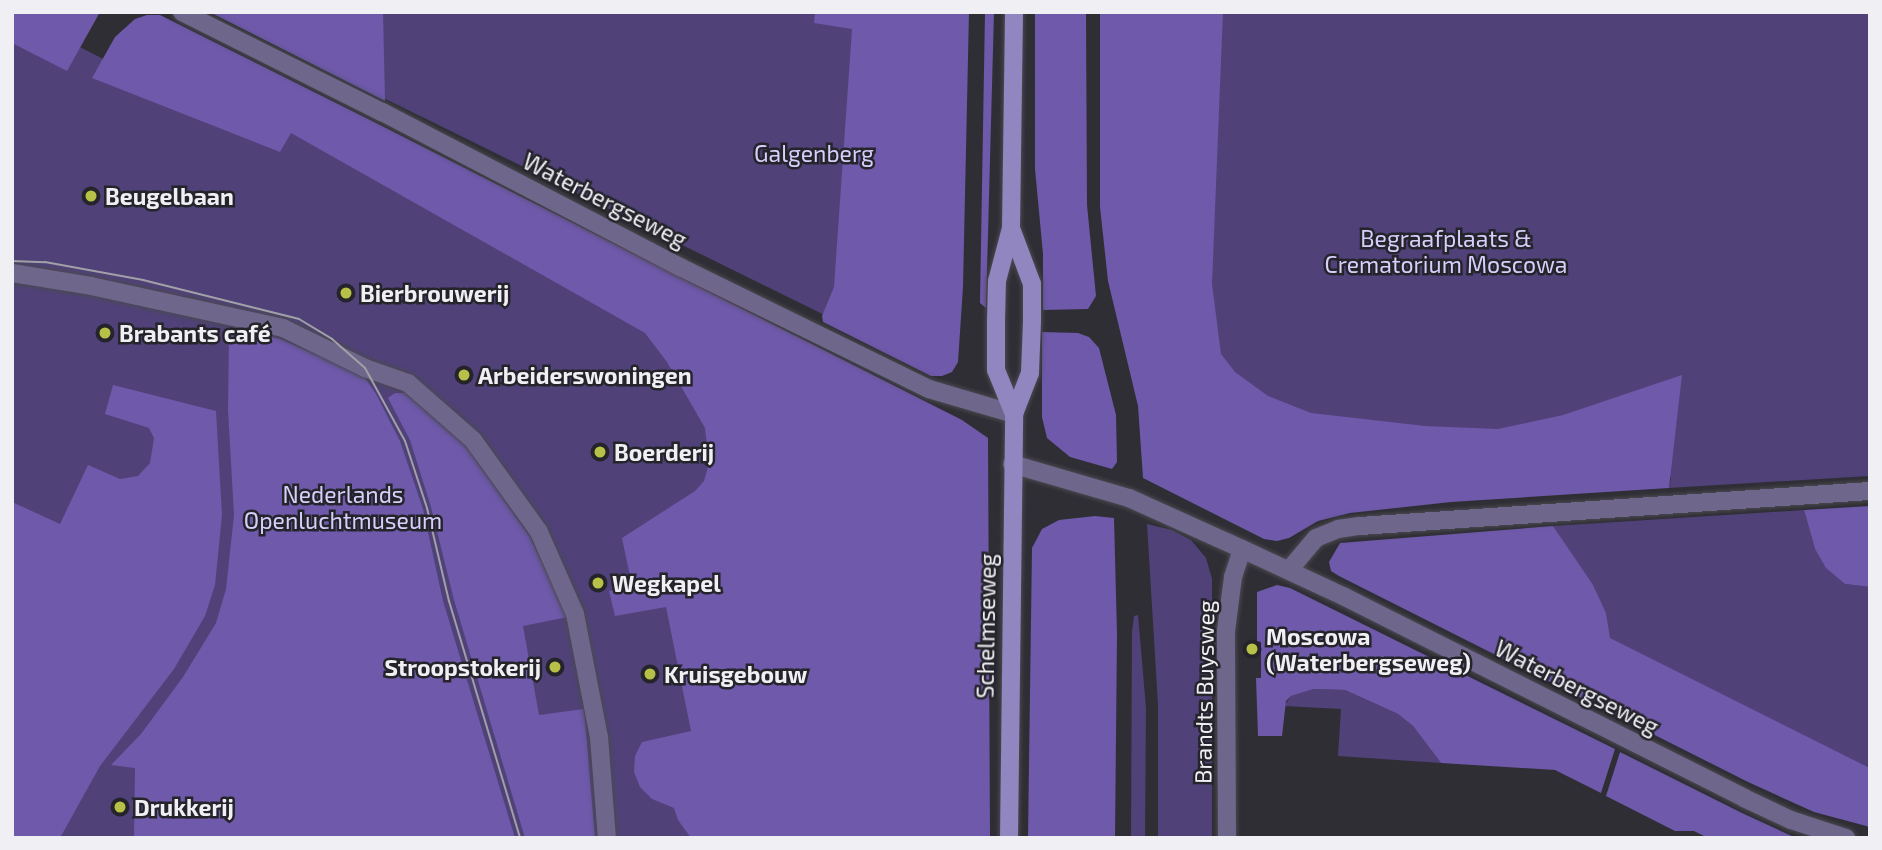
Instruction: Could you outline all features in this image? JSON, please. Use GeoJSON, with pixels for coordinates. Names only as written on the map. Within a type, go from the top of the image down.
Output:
{"type":"FeatureCollection","features":[{"type":"Feature","properties":{"kind":"main road","name":"Schelmseweg"},"geometry":{"type":"LineString","coordinates":[[1014,12],[1011,228],[997,282],[996,370],[1014,414]]}},
{"type":"Feature","properties":{"kind":"main road","name":"Schelmseweg"},"geometry":{"type":"LineString","coordinates":[[1009,838],[1014,414],[1030,373],[1032,284],[1011,228]]}},
{"type":"Feature","properties":{"kind":"street","name":"Waterbergseweg"},"geometry":{"type":"LineString","coordinates":[[181,12],[382,112],[680,267],[929,389],[1014,414]]}},
{"type":"Feature","properties":{"kind":"street"},"geometry":{"type":"LineString","coordinates":[[12,273],[91,286],[283,328],[365,368],[408,383],[473,440],[539,532],[575,614],[599,737],[607,838]]}},
{"type":"Feature","properties":{"kind":"street","name":"Waterbergseweg"},"geometry":{"type":"LineString","coordinates":[[1012,464],[1129,498],[1242,548],[1744,798],[1791,820],[1846,838]]}},
{"type":"Feature","properties":{"kind":"street"},"geometry":{"type":"LineString","coordinates":[[1289,570],[1316,538],[1338,529],[1360,526],[1870,491]]}},
{"type":"Feature","properties":{"kind":"street","name":"Brandts Buysweg"},"geometry":{"type":"LineString","coordinates":[[1227,838],[1226,631],[1233,578],[1242,548]]}},
{"type":"Feature","properties":{"kind":"green space","name":"Nederlands Openluchtmuseum"},"geometry":{"type":"Polygon","coordinates":[[[12,12],[107,61],[155,41],[948,446],[947,838],[12,838],[12,12]]]}},
{"type":"Feature","properties":{"kind":"green space"},"geometry":{"type":"Polygon","coordinates":[[[12,12],[100,12],[67,71],[12,43],[12,12]]]}},
{"type":"Feature","properties":{"kind":"green space","name":"Galgenberg"},"geometry":{"type":"Polygon","coordinates":[[[209,12],[957,12],[922,363],[209,12]]]}},
{"type":"Feature","properties":{"kind":"green space"},"geometry":{"type":"Polygon","coordinates":[[[210,12],[383,12],[385,101],[210,12]]]}},
{"type":"Feature","properties":{"kind":"green space"},"geometry":{"type":"Polygon","coordinates":[[[815,12],[969,12],[963,287],[958,362],[952,372],[942,376],[931,376],[823,322],[822,316],[834,287],[852,29],[814,23],[815,12]]]}},
{"type":"Feature","properties":{"kind":"green space"},"geometry":{"type":"Polygon","coordinates":[[[985,12],[994,12],[986,308],[980,303],[985,12]]]}},
{"type":"Feature","properties":{"kind":"green space"},"geometry":{"type":"Polygon","coordinates":[[[1035,12],[1086,12],[1087,205],[1096,296],[1088,309],[1043,310],[1043,254],[1035,169],[1035,12]]]}},
{"type":"Feature","properties":{"kind":"green space"},"geometry":{"type":"Polygon","coordinates":[[[1100,12],[1223,12],[1212,284],[1221,354],[1235,372],[1268,396],[1311,413],[1425,426],[1498,429],[1563,415],[1682,375],[1669,488],[1451,502],[1350,513],[1318,521],[1289,538],[1277,541],[1264,539],[1143,478],[1138,406],[1108,281],[1100,207],[1100,12]]]}},
{"type":"Feature","properties":{"kind":"green space","name":"Begraafplaats & Crematorium Moscowa"},"geometry":{"type":"Polygon","coordinates":[[[1191,12],[1870,12],[1870,476],[1669,488],[1671,477],[1219,468],[1191,12]]]}},
{"type":"Feature","properties":{"kind":"green space"},"geometry":{"type":"Polygon","coordinates":[[[160,15],[376,123],[962,420],[988,438],[990,838],[691,838],[678,820],[674,808],[652,799],[640,787],[634,772],[635,756],[642,742],[691,731],[666,607],[615,616],[609,591],[632,586],[622,538],[695,491],[704,481],[709,463],[705,428],[667,362],[645,333],[291,133],[280,152],[92,78],[115,37],[135,19],[160,15]]]}},
{"type":"Feature","properties":{"kind":"green space"},"geometry":{"type":"Polygon","coordinates":[[[229,330],[280,339],[363,375],[376,394],[400,441],[423,509],[443,601],[515,838],[134,838],[135,768],[111,765],[141,734],[183,677],[216,623],[226,589],[234,515],[228,410],[229,330]]]}},
{"type":"Feature","properties":{"kind":"green space"},"geometry":{"type":"Polygon","coordinates":[[[1042,332],[1078,333],[1089,337],[1099,348],[1116,415],[1117,462],[1112,469],[1070,457],[1047,438],[1042,417],[1042,332]]]}},
{"type":"Feature","properties":{"kind":"green space"},"geometry":{"type":"Polygon","coordinates":[[[113,385],[216,411],[222,515],[215,585],[205,616],[174,669],[100,766],[60,838],[12,838],[12,502],[60,524],[88,465],[120,479],[138,476],[150,463],[154,438],[149,428],[105,414],[113,385]]]}},
{"type":"Feature","properties":{"kind":"green space"},"geometry":{"type":"Polygon","coordinates":[[[395,393],[405,393],[467,447],[530,537],[568,617],[523,626],[539,715],[584,709],[595,838],[525,838],[454,600],[431,507],[410,440],[388,398],[395,393]]]}},
{"type":"Feature","properties":{"kind":"green space"},"geometry":{"type":"Polygon","coordinates":[[[1870,506],[1870,587],[1845,584],[1826,568],[1815,549],[1804,510],[1870,506]]]}},
{"type":"Feature","properties":{"kind":"green space"},"geometry":{"type":"Polygon","coordinates":[[[1804,510],[1815,549],[1845,584],[1870,587],[1870,768],[1609,638],[1606,613],[1553,526],[1804,510]]]}},
{"type":"Feature","properties":{"kind":"green space"},"geometry":{"type":"Polygon","coordinates":[[[1095,516],[1114,518],[1117,634],[1115,838],[1028,838],[1032,548],[1042,529],[1059,520],[1095,516]]]}},
{"type":"Feature","properties":{"kind":"green space"},"geometry":{"type":"Polygon","coordinates":[[[1147,524],[1172,530],[1191,540],[1206,558],[1212,579],[1212,838],[1158,838],[1158,705],[1147,524]]]}},
{"type":"Feature","properties":{"kind":"green space"},"geometry":{"type":"Polygon","coordinates":[[[1553,526],[1593,585],[1606,613],[1610,638],[1870,768],[1870,827],[1814,812],[1748,782],[1339,576],[1331,571],[1329,562],[1340,543],[1553,526]]]}},
{"type":"Feature","properties":{"kind":"green space"},"geometry":{"type":"Polygon","coordinates":[[[1277,585],[1290,588],[1615,749],[1601,793],[1555,770],[1441,763],[1413,726],[1398,714],[1345,690],[1314,689],[1291,696],[1286,701],[1282,736],[1258,736],[1256,678],[1261,678],[1261,642],[1257,641],[1257,592],[1277,585]]]}},
{"type":"Feature","properties":{"kind":"green space"},"geometry":{"type":"Polygon","coordinates":[[[1138,615],[1146,708],[1145,838],[1131,838],[1132,632],[1134,616],[1138,615]]]}},
{"type":"Feature","properties":{"kind":"green space"},"geometry":{"type":"Polygon","coordinates":[[[1314,689],[1345,690],[1398,714],[1413,726],[1441,763],[1338,756],[1341,709],[1284,706],[1291,696],[1314,689]]]}},
{"type":"Feature","properties":{"kind":"green space"},"geometry":{"type":"Polygon","coordinates":[[[1620,752],[1796,838],[1708,838],[1694,831],[1675,831],[1606,796],[1620,752]]]}},
{"type":"Feature","properties":{"kind":"tram line"},"geometry":{"type":"LineString","coordinates":[[12,261],[45,262],[143,280],[299,319],[332,339],[365,368],[405,441],[427,508],[449,601],[520,838]]}},
{"type":"Feature","properties":{"kind":"place","name":"Beugelbaan"},"geometry":{"type":"Point","coordinates":[91,196]}},
{"type":"Feature","properties":{"kind":"place","name":"Bierbrouwerij"},"geometry":{"type":"Point","coordinates":[346,293]}},
{"type":"Feature","properties":{"kind":"place","name":"Brabants café"},"geometry":{"type":"Point","coordinates":[105,333]}},
{"type":"Feature","properties":{"kind":"place","name":"Arbeiderswoningen"},"geometry":{"type":"Point","coordinates":[464,375]}},
{"type":"Feature","properties":{"kind":"place","name":"Boerderij"},"geometry":{"type":"Point","coordinates":[600,452]}},
{"type":"Feature","properties":{"kind":"place","name":"Wegkapel"},"geometry":{"type":"Point","coordinates":[598,583]}},
{"type":"Feature","properties":{"kind":"place","name":"Moscowa (Waterbergseweg)"},"geometry":{"type":"Point","coordinates":[1252,649]}},
{"type":"Feature","properties":{"kind":"place","name":"Stroopstokerij"},"geometry":{"type":"Point","coordinates":[555,667]}},
{"type":"Feature","properties":{"kind":"place","name":"Kruisgebouw"},"geometry":{"type":"Point","coordinates":[650,674]}},
{"type":"Feature","properties":{"kind":"place","name":"Drukkerij"},"geometry":{"type":"Point","coordinates":[120,807]}}]}
